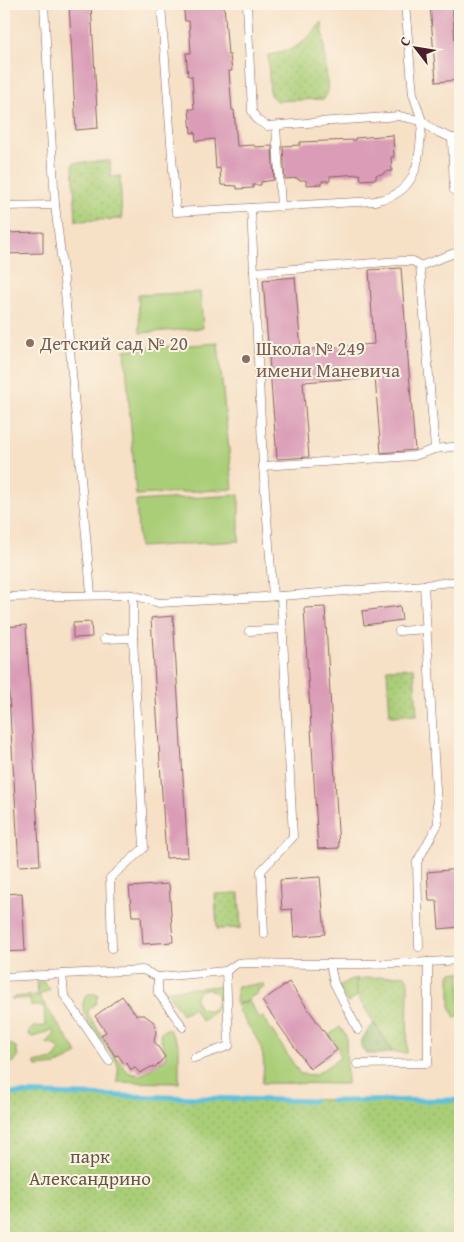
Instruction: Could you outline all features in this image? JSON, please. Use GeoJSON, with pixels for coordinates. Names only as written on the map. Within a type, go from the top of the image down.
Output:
{"type":"FeatureCollection","features":[{"type":"Feature","properties":{"kind":"lane"},"geometry":{"type":"LineString","coordinates":[[44,4],[55,205],[64,280],[91,594]]}},
{"type":"Feature","properties":{"kind":"lane"},"geometry":{"type":"LineString","coordinates":[[161,4],[176,212],[375,201],[394,195],[410,183],[418,164],[422,121],[413,94],[405,4]]}},
{"type":"Feature","properties":{"kind":"lane"},"geometry":{"type":"LineString","coordinates":[[246,4],[252,111],[257,120],[267,126],[399,116],[422,121],[435,131],[456,138],[454,190]]}},
{"type":"Feature","properties":{"kind":"lane"},"geometry":{"type":"LineString","coordinates":[[276,126],[281,207]]}},
{"type":"Feature","properties":{"kind":"lane"},"geometry":{"type":"LineString","coordinates":[[4,206],[55,205]]}},
{"type":"Feature","properties":{"kind":"lane"},"geometry":{"type":"LineString","coordinates":[[251,208],[263,466],[272,596]]}},
{"type":"Feature","properties":{"kind":"lane"},"geometry":{"type":"LineString","coordinates":[[420,266],[460,251]]}},
{"type":"Feature","properties":{"kind":"lane"},"geometry":{"type":"LineString","coordinates":[[254,272],[401,261],[413,261],[420,266],[435,449]]}},
{"type":"Feature","properties":{"kind":"lane"},"geometry":{"type":"LineString","coordinates":[[263,466],[414,456],[435,449],[460,446]]}},
{"type":"Feature","properties":{"kind":"lane"},"geometry":{"type":"LineString","coordinates":[[4,597],[91,594],[133,595],[159,603],[281,596],[460,581]]}},
{"type":"Feature","properties":{"kind":"lane"},"geometry":{"type":"LineString","coordinates":[[419,947],[417,862],[438,824],[424,585]]}},
{"type":"Feature","properties":{"kind":"lane"},"geometry":{"type":"LineString","coordinates":[[112,948],[110,878],[144,848],[133,638],[133,595]]}},
{"type":"Feature","properties":{"kind":"lane"},"geometry":{"type":"LineString","coordinates":[[264,934],[261,870],[293,837],[281,596]]}},
{"type":"Feature","properties":{"kind":"lane"},"geometry":{"type":"LineString","coordinates":[[249,631],[283,629]]}},
{"type":"Feature","properties":{"kind":"lane"},"geometry":{"type":"LineString","coordinates":[[399,631],[427,629]]}},
{"type":"Feature","properties":{"kind":"lane"},"geometry":{"type":"LineString","coordinates":[[104,639],[133,638]]}},
{"type":"Feature","properties":{"kind":"lane"},"geometry":{"type":"LineString","coordinates":[[4,977],[143,970],[158,977],[226,971],[238,963],[330,964],[460,960]]}},
{"type":"Feature","properties":{"kind":"lane"},"geometry":{"type":"LineString","coordinates":[[357,1064],[428,1063],[428,962]]}},
{"type":"Feature","properties":{"kind":"lane"},"geometry":{"type":"LineString","coordinates":[[330,964],[334,983],[358,1030]]}},
{"type":"Feature","properties":{"kind":"lane"},"geometry":{"type":"LineString","coordinates":[[194,1058],[229,1046],[226,971]]}},
{"type":"Feature","properties":{"kind":"lane"},"geometry":{"type":"LineString","coordinates":[[62,974],[64,995],[109,1061]]}},
{"type":"Feature","properties":{"kind":"lane"},"geometry":{"type":"LineString","coordinates":[[158,977],[158,993],[183,1027]]}},
{"type":"Feature","properties":{"kind":"green space"},"geometry":{"type":"Polygon","coordinates":[[[322,22],[328,92],[324,99],[276,101],[270,95],[268,55],[286,51],[299,45],[322,22]]]}},
{"type":"Feature","properties":{"kind":"green space"},"geometry":{"type":"Polygon","coordinates":[[[110,161],[111,177],[120,176],[122,219],[76,221],[73,163],[110,161]]]}},
{"type":"Feature","properties":{"kind":"green space"},"geometry":{"type":"Polygon","coordinates":[[[200,292],[203,328],[140,333],[138,295],[200,292]]]}},
{"type":"Feature","properties":{"kind":"green space"},"geometry":{"type":"Polygon","coordinates":[[[218,343],[233,489],[136,495],[125,350],[218,343]]]}},
{"type":"Feature","properties":{"kind":"green space"},"geometry":{"type":"Polygon","coordinates":[[[239,495],[239,541],[139,547],[136,501],[239,495]]]}},
{"type":"Feature","properties":{"kind":"green space"},"geometry":{"type":"Polygon","coordinates":[[[414,668],[417,715],[390,716],[387,669],[414,668]]]}},
{"type":"Feature","properties":{"kind":"green space"},"geometry":{"type":"Polygon","coordinates":[[[239,893],[241,928],[217,929],[215,894],[239,893]]]}},
{"type":"Feature","properties":{"kind":"green space"},"geometry":{"type":"Polygon","coordinates":[[[460,972],[460,1008],[458,1016],[455,1018],[450,1006],[450,977],[451,973],[460,972]]]}},
{"type":"Feature","properties":{"kind":"green space"},"geometry":{"type":"Polygon","coordinates":[[[405,975],[408,980],[407,1053],[393,1052],[357,996],[356,979],[405,975]]]}},
{"type":"Feature","properties":{"kind":"green space"},"geometry":{"type":"Polygon","coordinates":[[[356,979],[357,996],[348,1003],[338,987],[356,979]]]}},
{"type":"Feature","properties":{"kind":"green space"},"geometry":{"type":"Polygon","coordinates":[[[37,982],[44,982],[50,989],[39,996],[78,1054],[56,1065],[37,1067],[34,1063],[54,1059],[60,1050],[55,1045],[46,1043],[55,1034],[52,1030],[34,1037],[29,1035],[28,1032],[33,1027],[45,1026],[44,1006],[31,1006],[30,999],[11,999],[13,997],[38,995],[37,982]]]}},
{"type":"Feature","properties":{"kind":"green space"},"geometry":{"type":"Polygon","coordinates":[[[264,984],[264,988],[258,989],[258,993],[249,1000],[236,1004],[237,986],[264,984]]]}},
{"type":"Feature","properties":{"kind":"green space"},"geometry":{"type":"Polygon","coordinates":[[[221,986],[221,1007],[202,1021],[193,1008],[182,1014],[167,992],[168,990],[221,986]],[[207,989],[199,991],[195,998],[199,1008],[209,1011],[216,1007],[219,1000],[215,992],[207,989]]]}},
{"type":"Feature","properties":{"kind":"green space"},"geometry":{"type":"Polygon","coordinates":[[[88,994],[98,994],[96,1003],[89,1009],[88,1014],[115,1056],[129,1073],[141,1075],[166,1059],[160,1033],[168,1028],[179,1045],[179,1083],[117,1082],[118,1066],[87,1020],[84,1011],[83,1002],[88,994]]]}},
{"type":"Feature","properties":{"kind":"green space"},"geometry":{"type":"Polygon","coordinates":[[[249,1001],[259,1019],[263,1017],[300,1074],[315,1075],[340,1058],[338,1047],[329,1035],[340,1027],[346,1036],[347,1084],[262,1083],[262,1052],[256,1037],[238,1011],[237,1005],[249,1001]]]}},
{"type":"Feature","properties":{"kind":"green space"},"geometry":{"type":"Polygon","coordinates":[[[374,1023],[393,1052],[372,1054],[363,1051],[361,1046],[362,1040],[374,1023]]]}},
{"type":"Feature","properties":{"kind":"green space"},"geometry":{"type":"Polygon","coordinates":[[[11,1044],[16,1047],[18,1057],[12,1063],[4,1063],[4,1045],[11,1044]]]}},
{"type":"Feature","properties":{"kind":"green space","name":"парк Александрино"},"geometry":{"type":"Polygon","coordinates":[[[4,1094],[460,1102],[460,1238],[4,1238],[4,1094]]]}},
{"type":"Feature","properties":{"kind":"building"},"geometry":{"type":"Polygon","coordinates":[[[69,4],[91,4],[98,128],[76,130],[69,4]]]}},
{"type":"Feature","properties":{"kind":"building"},"geometry":{"type":"Polygon","coordinates":[[[183,4],[224,4],[228,55],[230,55],[232,71],[229,71],[237,146],[272,146],[274,180],[261,182],[261,185],[253,185],[253,188],[237,189],[237,186],[221,185],[220,168],[216,169],[214,139],[196,141],[195,132],[191,133],[189,109],[194,109],[192,76],[188,76],[186,53],[191,53],[189,21],[185,21],[183,4]]]}},
{"type":"Feature","properties":{"kind":"building"},"geometry":{"type":"Polygon","coordinates":[[[430,4],[452,4],[458,80],[436,82],[430,4]]]}},
{"type":"Feature","properties":{"kind":"building"},"geometry":{"type":"Polygon","coordinates":[[[393,135],[394,157],[391,157],[392,171],[376,175],[376,179],[361,180],[360,174],[330,176],[330,181],[322,181],[322,184],[306,185],[306,180],[298,180],[298,178],[285,179],[283,146],[300,145],[300,142],[355,140],[355,138],[393,135]]]}},
{"type":"Feature","properties":{"kind":"building"},"geometry":{"type":"Polygon","coordinates":[[[43,232],[43,253],[4,254],[4,233],[43,232]]]}},
{"type":"Feature","properties":{"kind":"building"},"geometry":{"type":"Polygon","coordinates":[[[401,268],[415,450],[381,453],[375,377],[303,382],[309,457],[277,459],[263,280],[295,277],[301,350],[374,344],[369,270],[401,268]]]}},
{"type":"Feature","properties":{"kind":"building"},"geometry":{"type":"Polygon","coordinates":[[[400,606],[402,620],[364,625],[362,611],[400,606]]]}},
{"type":"Feature","properties":{"kind":"building"},"geometry":{"type":"Polygon","coordinates":[[[325,607],[339,848],[318,849],[304,608],[325,607]]]}},
{"type":"Feature","properties":{"kind":"building"},"geometry":{"type":"Polygon","coordinates":[[[173,616],[188,857],[166,858],[151,618],[173,616]]]}},
{"type":"Feature","properties":{"kind":"building"},"geometry":{"type":"Polygon","coordinates":[[[91,622],[92,637],[73,638],[73,623],[91,622]]]}},
{"type":"Feature","properties":{"kind":"building"},"geometry":{"type":"Polygon","coordinates":[[[26,625],[40,865],[19,866],[5,627],[26,625]]]}},
{"type":"Feature","properties":{"kind":"building"},"geometry":{"type":"Polygon","coordinates":[[[460,869],[460,927],[439,929],[437,901],[429,901],[427,872],[460,869]]]}},
{"type":"Feature","properties":{"kind":"building"},"geometry":{"type":"Polygon","coordinates":[[[320,877],[325,934],[294,937],[292,909],[282,910],[280,880],[320,877]]]}},
{"type":"Feature","properties":{"kind":"building"},"geometry":{"type":"Polygon","coordinates":[[[169,884],[173,942],[143,944],[141,916],[132,916],[129,887],[169,884]]]}},
{"type":"Feature","properties":{"kind":"building"},"geometry":{"type":"Polygon","coordinates":[[[22,893],[25,951],[4,952],[4,894],[22,893]]]}},
{"type":"Feature","properties":{"kind":"building"},"geometry":{"type":"Polygon","coordinates":[[[289,982],[337,1050],[310,1069],[262,1001],[289,982]]]}},
{"type":"Feature","properties":{"kind":"building"},"geometry":{"type":"Polygon","coordinates":[[[122,996],[136,1015],[144,1015],[154,1022],[156,1032],[154,1041],[165,1057],[155,1067],[140,1073],[135,1068],[131,1070],[118,1055],[115,1056],[101,1035],[106,1032],[95,1016],[122,996]]]}},
{"type":"Feature","properties":{"kind":"waterway"},"geometry":{"type":"LineString","coordinates":[[4,1093],[314,1101]]}},
{"type":"Feature","properties":{"kind":"waterway"},"geometry":{"type":"LineString","coordinates":[[332,1101],[458,1100]]}},
{"type":"Feature","properties":{"kind":"place","name":"Детский сад № 20"},"geometry":{"type":"Point","coordinates":[30,343]}},
{"type":"Feature","properties":{"kind":"place","name":"Школа № 249 имени Маневича"},"geometry":{"type":"Point","coordinates":[246,359]}}]}
